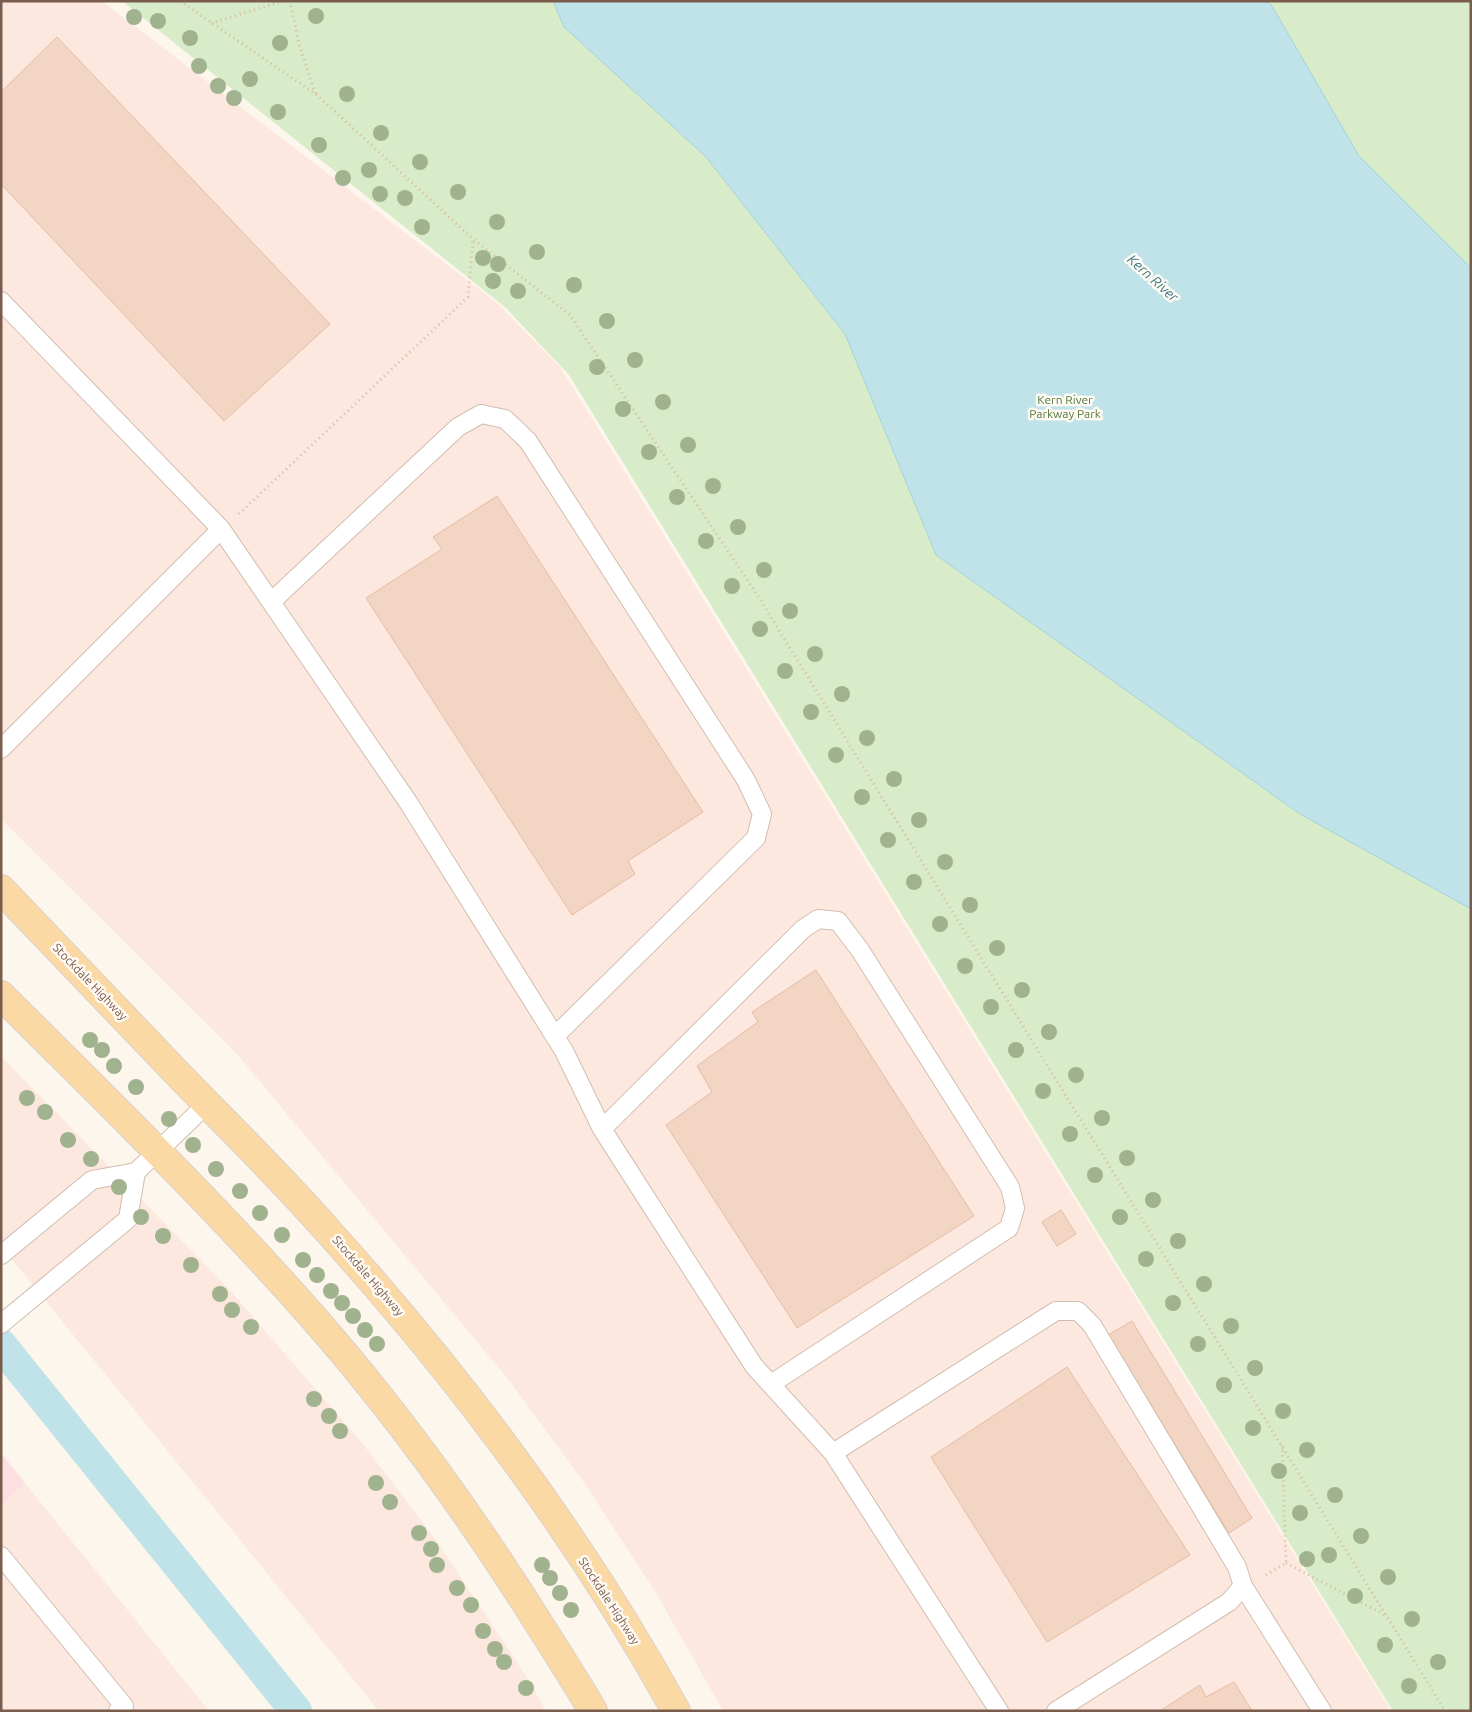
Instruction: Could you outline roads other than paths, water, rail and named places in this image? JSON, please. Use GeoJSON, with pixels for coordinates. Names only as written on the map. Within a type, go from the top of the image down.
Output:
{"type":"FeatureCollection","features":[{"type":"Feature","properties":{"kind":"main road","name":"Stockdale Highway"},"geometry":{"type":"LineString","coordinates":[[1,889],[274,1172],[364,1272],[432,1352],[486,1420],[526,1476],[610,1600],[676,1711]]}},
{"type":"Feature","properties":{"kind":"main road"},"geometry":{"type":"LineString","coordinates":[[1,995],[157,1151],[295,1296],[366,1380],[486,1541],[593,1711]]}},
{"type":"Feature","properties":{"kind":"lane"},"geometry":{"type":"LineString","coordinates":[[1,302],[220,529],[408,802],[564,1051],[602,1129],[754,1366],[833,1453],[1000,1711]]}},
{"type":"Feature","properties":{"kind":"lane"},"geometry":{"type":"LineString","coordinates":[[271,602],[458,427],[481,414],[505,419],[528,441],[746,780],[762,814],[756,838],[555,1036]]}},
{"type":"Feature","properties":{"kind":"lane"},"geometry":{"type":"LineString","coordinates":[[1,749],[220,529]]}},
{"type":"Feature","properties":{"kind":"lane"},"geometry":{"type":"LineString","coordinates":[[602,1129],[803,929],[818,919],[838,921],[860,950],[1010,1187],[1015,1208],[1009,1228],[771,1384]]}},
{"type":"Feature","properties":{"kind":"lane"},"geometry":{"type":"LineString","coordinates":[[1,1255],[92,1180],[136,1172],[207,1104]]}},
{"type":"Feature","properties":{"kind":"lane"},"geometry":{"type":"LineString","coordinates":[[1,1324],[128,1219],[136,1172]]}},
{"type":"Feature","properties":{"kind":"lane"},"geometry":{"type":"LineString","coordinates":[[833,1453],[1056,1311],[1078,1311],[1092,1326],[1237,1567],[1243,1586],[1322,1711]]}},
{"type":"Feature","properties":{"kind":"lane"},"geometry":{"type":"LineString","coordinates":[[1,1556],[124,1706],[118,1711]]}},
{"type":"Feature","properties":{"kind":"lane"},"geometry":{"type":"LineString","coordinates":[[1056,1711],[1229,1602],[1243,1586]]}},
{"type":"Feature","properties":{"kind":"water","name":"Kern River"},"geometry":{"type":"Polygon","coordinates":[[[553,1],[1267,1],[1272,6],[1359,156],[1471,268],[1471,909],[1300,814],[936,555],[845,334],[706,157],[564,27],[553,1]]]}},
{"type":"Feature","properties":{"kind":"waterway"},"geometry":{"type":"LineString","coordinates":[[1,1345],[296,1711]]}},
{"type":"Feature","properties":{"kind":"park label","name":"Kern River Parkway Park"},"geometry":{"type":"Point","coordinates":[1065,407]}}]}
